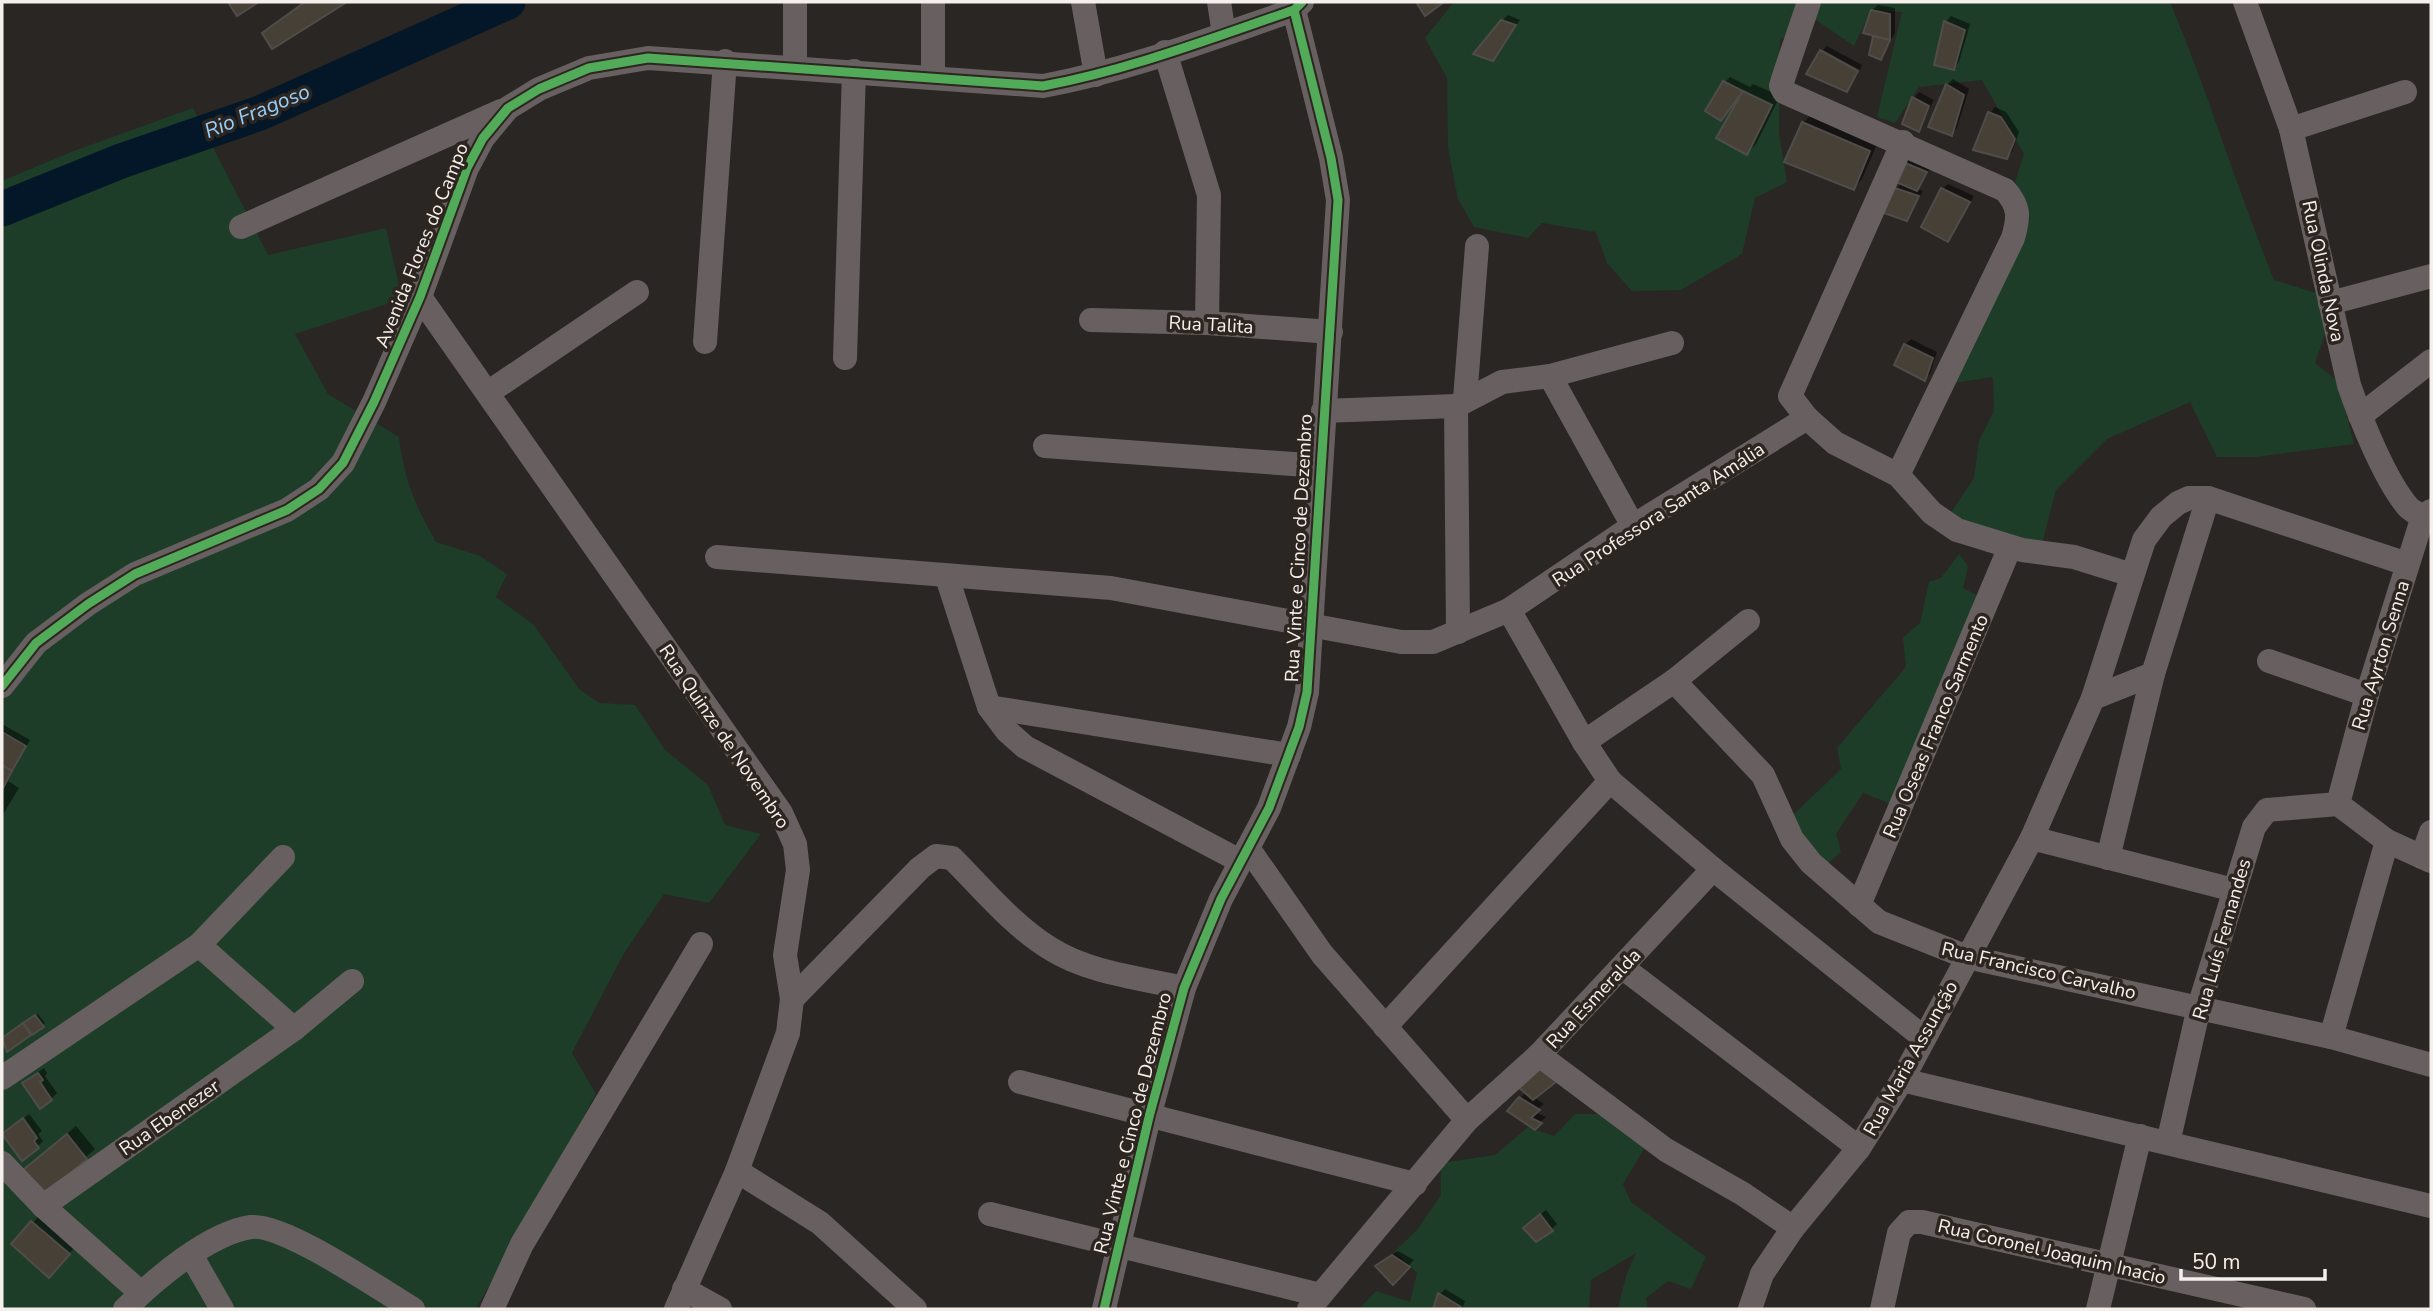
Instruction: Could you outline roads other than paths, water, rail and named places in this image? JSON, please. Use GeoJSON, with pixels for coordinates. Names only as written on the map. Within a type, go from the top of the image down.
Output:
{"type":"FeatureCollection","features":[{"type":"Feature","properties":{"kind":"street"},"geometry":{"type":"LineString","coordinates":[[795,2],[795,66]]}},
{"type":"Feature","properties":{"kind":"street"},"geometry":{"type":"LineString","coordinates":[[933,2],[933,77]]}},
{"type":"Feature","properties":{"kind":"street"},"geometry":{"type":"LineString","coordinates":[[1083,2],[1096,75]]}},
{"type":"Feature","properties":{"kind":"street"},"geometry":{"type":"LineString","coordinates":[[1219,2],[1224,34]]}},
{"type":"Feature","properties":{"kind":"street"},"geometry":{"type":"LineString","coordinates":[[1810,2],[1781,86],[1784,92],[1903,142],[2005,190],[2015,202],[2019,215],[2013,238],[1898,475]]}},
{"type":"Feature","properties":{"kind":"street","name":"Rua Olinda Nova"},"geometry":{"type":"LineString","coordinates":[[2245,2],[2291,129],[2349,385],[2360,416],[2410,510],[2428,516]]}},
{"type":"Feature","properties":{"kind":"street","name":"Avenida Flores do Campo"},"geometry":{"type":"LineString","coordinates":[[241,227],[508,108],[539,89],[589,68],[648,58],[725,61],[1044,86],[1096,75],[1224,34],[1298,6]]}},
{"type":"Feature","properties":{"kind":"street","name":"Rua Vinte e Cinco de Dezembro"},"geometry":{"type":"LineString","coordinates":[[1104,1309],[1149,1117],[1184,988],[1244,855],[1269,808],[1289,754],[1307,692],[1338,200],[1298,6]]}},
{"type":"Feature","properties":{"kind":"street"},"geometry":{"type":"LineString","coordinates":[[1165,52],[1209,195],[1207,323]]}},
{"type":"Feature","properties":{"kind":"street"},"geometry":{"type":"LineString","coordinates":[[705,342],[725,61]]}},
{"type":"Feature","properties":{"kind":"street"},"geometry":{"type":"LineString","coordinates":[[845,358],[854,71]]}},
{"type":"Feature","properties":{"kind":"street"},"geometry":{"type":"LineString","coordinates":[[2291,129],[2405,92]]}},
{"type":"Feature","properties":{"kind":"street","name":"Avenida Flores do Campo"},"geometry":{"type":"LineString","coordinates":[[2,686],[36,643],[88,604],[135,574],[287,510],[319,489],[344,463],[420,297],[467,168],[483,138],[508,108]]}},
{"type":"Feature","properties":{"kind":"street"},"geometry":{"type":"LineString","coordinates":[[1903,142],[1790,397],[1807,418],[1835,443],[1898,475],[1932,513],[1957,530],[2010,547],[2074,557],[2132,575]]}},
{"type":"Feature","properties":{"kind":"street"},"geometry":{"type":"LineString","coordinates":[[1458,632],[1460,402],[1478,246]]}},
{"type":"Feature","properties":{"kind":"street"},"geometry":{"type":"LineString","coordinates":[[2330,303],[2431,276]]}},
{"type":"Feature","properties":{"kind":"street"},"geometry":{"type":"LineString","coordinates":[[489,392],[637,292]]}},
{"type":"Feature","properties":{"kind":"street","name":"Rua Quinze de Novembro"},"geometry":{"type":"LineString","coordinates":[[420,297],[781,813],[795,844],[798,870],[785,955],[792,999],[788,1033],[737,1171],[680,1299]]}},
{"type":"Feature","properties":{"kind":"street","name":"Rua Talita"},"geometry":{"type":"LineString","coordinates":[[1091,320],[1207,323],[1331,332]]}},
{"type":"Feature","properties":{"kind":"street"},"geometry":{"type":"LineString","coordinates":[[1323,411],[1460,402],[1502,382],[1550,376],[1672,343]]}},
{"type":"Feature","properties":{"kind":"street"},"geometry":{"type":"LineString","coordinates":[[2360,416],[2431,361]]}},
{"type":"Feature","properties":{"kind":"street"},"geometry":{"type":"LineString","coordinates":[[1550,376],[1633,526]]}},
{"type":"Feature","properties":{"kind":"street","name":"Rua Professora Santa Amália"},"geometry":{"type":"LineString","coordinates":[[717,557],[1111,588],[1401,642],[1433,642],[1509,610],[1633,526],[1807,418]]}},
{"type":"Feature","properties":{"kind":"street"},"geometry":{"type":"LineString","coordinates":[[1045,446],[1320,466]]}},
{"type":"Feature","properties":{"kind":"street","name":"Rua Maria Assunção"},"geometry":{"type":"LineString","coordinates":[[1750,1309],[1762,1274],[1793,1228],[1859,1148],[1902,1080],[2032,838],[2093,698],[2144,540],[2161,517],[2189,498],[2208,498]]}},
{"type":"Feature","properties":{"kind":"street"},"geometry":{"type":"LineString","coordinates":[[2108,859],[2153,674],[2208,498],[2407,564]]}},
{"type":"Feature","properties":{"kind":"street","name":"Rua Ayrton Senna"},"geometry":{"type":"LineString","coordinates":[[2338,804],[2367,695],[2407,564],[2428,516]]}},
{"type":"Feature","properties":{"kind":"street","name":"Rua Oseas Franco Sarmento"},"geometry":{"type":"LineString","coordinates":[[1859,905],[2010,547]]}},
{"type":"Feature","properties":{"kind":"street"},"geometry":{"type":"LineString","coordinates":[[947,577],[989,707],[1007,731],[1025,747],[1244,855],[1322,954],[1467,1120]]}},
{"type":"Feature","properties":{"kind":"street"},"geometry":{"type":"LineString","coordinates":[[1509,610],[1584,742],[1610,781],[1713,869],[1924,1038]]}},
{"type":"Feature","properties":{"kind":"street"},"geometry":{"type":"LineString","coordinates":[[1584,742],[1674,681],[1748,621]]}},
{"type":"Feature","properties":{"kind":"street"},"geometry":{"type":"LineString","coordinates":[[2269,661],[2367,695]]}},
{"type":"Feature","properties":{"kind":"street"},"geometry":{"type":"LineString","coordinates":[[2093,698],[2153,674]]}},
{"type":"Feature","properties":{"kind":"street","name":"Rua Francisco Carvalho"},"geometry":{"type":"LineString","coordinates":[[1674,681],[1763,775],[1792,839],[1811,863],[1879,922],[1967,957],[2330,1037],[2431,1065]]}},
{"type":"Feature","properties":{"kind":"street"},"geometry":{"type":"LineString","coordinates":[[989,707],[1289,754]]}},
{"type":"Feature","properties":{"kind":"street"},"geometry":{"type":"LineString","coordinates":[[1385,1027],[1610,781]]}},
{"type":"Feature","properties":{"kind":"street"},"geometry":{"type":"LineString","coordinates":[[2338,804],[2387,841],[2427,859],[2431,832]]}},
{"type":"Feature","properties":{"kind":"street","name":"Rua Luís Fernandes"},"geometry":{"type":"LineString","coordinates":[[2168,1143],[2199,1007],[2254,827],[2267,810],[2338,804]]}},
{"type":"Feature","properties":{"kind":"street"},"geometry":{"type":"LineString","coordinates":[[2032,838],[2234,890]]}},
{"type":"Feature","properties":{"kind":"street"},"geometry":{"type":"LineString","coordinates":[[2330,1037],[2387,841]]}},
{"type":"Feature","properties":{"kind":"street"},"geometry":{"type":"LineString","coordinates":[[792,999],[920,868],[936,856],[952,858],[1025,930],[1051,950],[1104,970],[1184,988]]}},
{"type":"Feature","properties":{"kind":"street"},"geometry":{"type":"LineString","coordinates":[[2,1078],[199,945],[282,857]]}},
{"type":"Feature","properties":{"kind":"street","name":"Rua Esmeralda"},"geometry":{"type":"LineString","coordinates":[[1314,1302],[1467,1120],[1539,1055],[1713,869]]}},
{"type":"Feature","properties":{"kind":"street"},"geometry":{"type":"LineString","coordinates":[[492,1309],[522,1244],[701,944]]}},
{"type":"Feature","properties":{"kind":"street"},"geometry":{"type":"LineString","coordinates":[[199,945],[294,1029]]}},
{"type":"Feature","properties":{"kind":"street"},"geometry":{"type":"LineString","coordinates":[[1622,967],[1859,1148]]}},
{"type":"Feature","properties":{"kind":"street","name":"Rua Ebenezer"},"geometry":{"type":"LineString","coordinates":[[43,1206],[294,1029],[352,981]]}},
{"type":"Feature","properties":{"kind":"street"},"geometry":{"type":"LineString","coordinates":[[1539,1055],[1666,1150],[1743,1194],[1793,1228]]}},
{"type":"Feature","properties":{"kind":"street"},"geometry":{"type":"LineString","coordinates":[[1902,1080],[2431,1206]]}},
{"type":"Feature","properties":{"kind":"street"},"geometry":{"type":"LineString","coordinates":[[1020,1082],[1415,1184]]}},
{"type":"Feature","properties":{"kind":"street"},"geometry":{"type":"LineString","coordinates":[[2098,1309],[2140,1136]]}},
{"type":"Feature","properties":{"kind":"street"},"geometry":{"type":"LineString","coordinates":[[2,1166],[133,1301],[191,1255],[250,1227],[265,1228],[287,1235],[413,1309]]}},
{"type":"Feature","properties":{"kind":"street"},"geometry":{"type":"LineString","coordinates":[[737,1171],[820,1223],[915,1309]]}},
{"type":"Feature","properties":{"kind":"street"},"geometry":{"type":"LineString","coordinates":[[990,1214],[1314,1302]]}},
{"type":"Feature","properties":{"kind":"street","name":"Rua Coronel Joaquim Inacio"},"geometry":{"type":"LineString","coordinates":[[1882,1309],[1899,1233],[1909,1222],[1922,1222],[2109,1263],[2304,1309]]}},
{"type":"Feature","properties":{"kind":"street"},"geometry":{"type":"LineString","coordinates":[[191,1255],[222,1309]]}},
{"type":"Feature","properties":{"kind":"street"},"geometry":{"type":"LineString","coordinates":[[680,1299],[720,1309]]}},
{"type":"Feature","properties":{"kind":"waterway","name":"Rio Fragoso"},"geometry":{"type":"LineString","coordinates":[[2,209],[121,161],[260,113],[508,2]]}}]}
